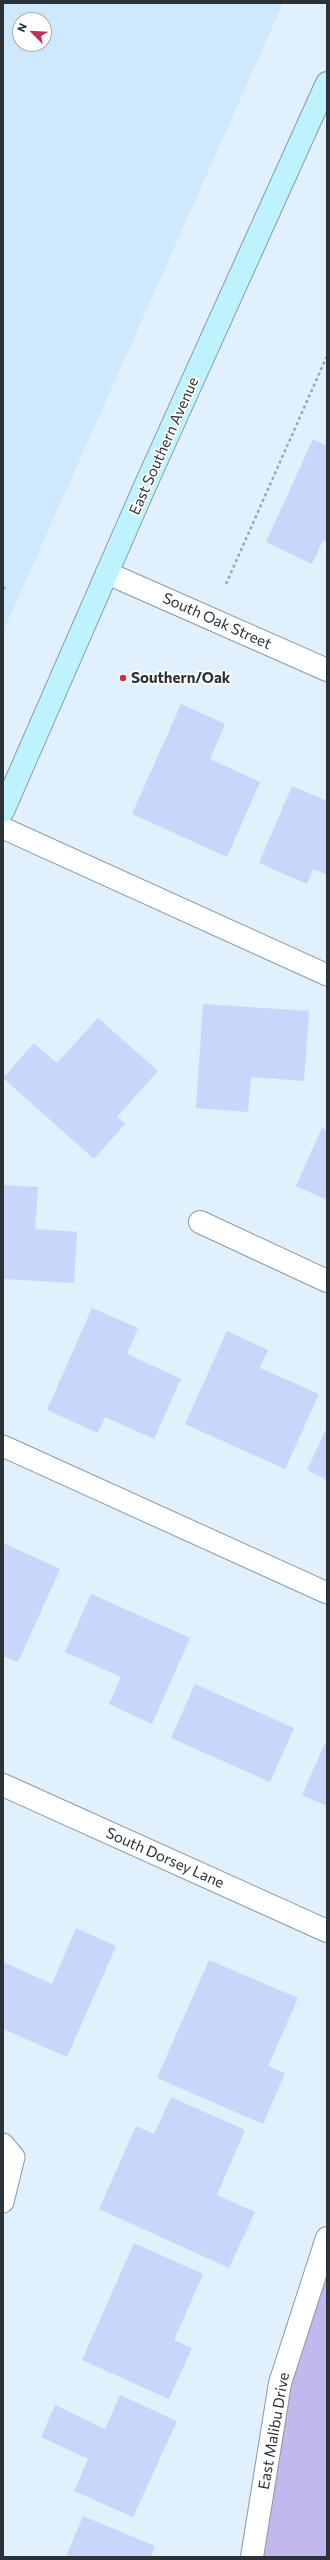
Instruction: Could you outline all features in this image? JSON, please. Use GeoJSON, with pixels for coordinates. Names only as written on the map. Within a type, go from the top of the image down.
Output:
{"type":"FeatureCollection","features":[{"type":"Feature","properties":{"kind":"main road","name":"East Southern Avenue"},"geometry":{"type":"LineString","coordinates":[[3,811],[107,573],[327,83]]}},
{"type":"Feature","properties":{"kind":"street","name":"South Oak Street"},"geometry":{"type":"LineString","coordinates":[[107,573],[327,670]]}},
{"type":"Feature","properties":{"kind":"street"},"geometry":{"type":"LineString","coordinates":[[200,1222],[327,1281]]}},
{"type":"Feature","properties":{"kind":"street","name":"South Dorsey Lane"},"geometry":{"type":"LineString","coordinates":[[3,1785],[327,1931]]}},
{"type":"Feature","properties":{"kind":"street","name":"East Malibu Drive"},"geometry":{"type":"LineString","coordinates":[[252,2557],[280,2383],[327,2238]]}},
{"type":"Feature","properties":{"kind":"lane"},"geometry":{"type":"LineString","coordinates":[[3,828],[327,975]]}},
{"type":"Feature","properties":{"kind":"lane"},"geometry":{"type":"LineString","coordinates":[[3,1446],[327,1593]]}},
{"type":"Feature","properties":{"kind":"lane"},"geometry":{"type":"LineString","coordinates":[[3,2144],[14,2157],[3,2202]]}},
{"type":"Feature","properties":{"kind":"path"},"geometry":{"type":"LineString","coordinates":[[226,584],[327,356]]}},
{"type":"Feature","properties":{"kind":"path"},"geometry":{"type":"LineString","coordinates":[[3,587],[6,590]]}},
{"type":"Feature","properties":{"kind":"shaded area"},"geometry":{"type":"Polygon","coordinates":[[[3,3],[283,3],[3,632],[3,3]]]}},
{"type":"Feature","properties":{"kind":"shaded area"},"geometry":{"type":"Polygon","coordinates":[[[327,2238],[327,2557],[252,2557],[280,2383],[327,2238]]]}},
{"type":"Feature","properties":{"kind":"building"},"geometry":{"type":"Polygon","coordinates":[[[313,439],[327,446],[327,542],[323,540],[312,564],[266,542],[313,439]]]}},
{"type":"Feature","properties":{"kind":"building"},"geometry":{"type":"Polygon","coordinates":[[[181,704],[225,724],[210,759],[260,782],[227,857],[132,814],[181,704]]]}},
{"type":"Feature","properties":{"kind":"building"},"geometry":{"type":"Polygon","coordinates":[[[292,786],[327,801],[327,875],[313,869],[307,884],[259,863],[292,786]]]}},
{"type":"Feature","properties":{"kind":"building"},"geometry":{"type":"Polygon","coordinates":[[[203,1004],[309,1011],[304,1081],[251,1077],[248,1112],[196,1108],[203,1004]]]}},
{"type":"Feature","properties":{"kind":"building"},"geometry":{"type":"Polygon","coordinates":[[[98,1018],[158,1071],[117,1117],[125,1124],[94,1159],[3,1078],[34,1043],[57,1063],[98,1018]]]}},
{"type":"Feature","properties":{"kind":"building"},"geometry":{"type":"Polygon","coordinates":[[[322,1128],[327,1130],[327,1200],[296,1186],[322,1128]]]}},
{"type":"Feature","properties":{"kind":"building"},"geometry":{"type":"Polygon","coordinates":[[[3,1185],[38,1187],[35,1229],[77,1232],[74,1283],[3,1279],[3,1185]]]}},
{"type":"Feature","properties":{"kind":"building"},"geometry":{"type":"Polygon","coordinates":[[[92,1308],[138,1328],[127,1354],[181,1379],[154,1439],[105,1417],[98,1433],[47,1410],[92,1308]]]}},
{"type":"Feature","properties":{"kind":"building"},"geometry":{"type":"Polygon","coordinates":[[[227,1331],[268,1350],[260,1368],[319,1394],[285,1469],[185,1424],[227,1331]]]}},
{"type":"Feature","properties":{"kind":"building"},"geometry":{"type":"Polygon","coordinates":[[[327,1427],[327,1480],[307,1470],[327,1427]]]}},
{"type":"Feature","properties":{"kind":"building"},"geometry":{"type":"Polygon","coordinates":[[[3,1543],[60,1569],[18,1662],[3,1656],[3,1543]]]}},
{"type":"Feature","properties":{"kind":"building"},"geometry":{"type":"Polygon","coordinates":[[[91,1594],[190,1638],[152,1724],[109,1704],[121,1677],[65,1652],[91,1594]]]}},
{"type":"Feature","properties":{"kind":"building"},"geometry":{"type":"Polygon","coordinates":[[[195,1684],[294,1728],[270,1782],[171,1738],[195,1684]]]}},
{"type":"Feature","properties":{"kind":"building"},"geometry":{"type":"Polygon","coordinates":[[[325,1743],[327,1744],[327,1806],[302,1795],[325,1743]]]}},
{"type":"Feature","properties":{"kind":"building"},"geometry":{"type":"Polygon","coordinates":[[[76,1928],[116,1946],[67,2057],[3,2029],[3,1962],[52,1984],[76,1928]]]}},
{"type":"Feature","properties":{"kind":"building"},"geometry":{"type":"Polygon","coordinates":[[[209,1960],[298,1998],[268,2066],[285,2073],[263,2124],[157,2078],[209,1960]]]}},
{"type":"Feature","properties":{"kind":"building"},"geometry":{"type":"Polygon","coordinates":[[[171,2097],[245,2130],[217,2195],[255,2212],[229,2268],[99,2209],[136,2126],[154,2134],[171,2097]]]}},
{"type":"Feature","properties":{"kind":"building"},"geometry":{"type":"Polygon","coordinates":[[[134,2243],[203,2274],[174,2340],[192,2348],[169,2399],[82,2360],[134,2243]]]}},
{"type":"Feature","properties":{"kind":"building"},"geometry":{"type":"Polygon","coordinates":[[[120,2395],[177,2421],[133,2517],[74,2491],[88,2459],[41,2437],[55,2405],[105,2429],[120,2395]]]}},
{"type":"Feature","properties":{"kind":"building"},"geometry":{"type":"Polygon","coordinates":[[[83,2516],[155,2546],[151,2557],[66,2557],[83,2516]]]}},
{"type":"Feature","properties":{"kind":"place","name":"Southern/Oak"},"geometry":{"type":"Point","coordinates":[123,678]}}]}
